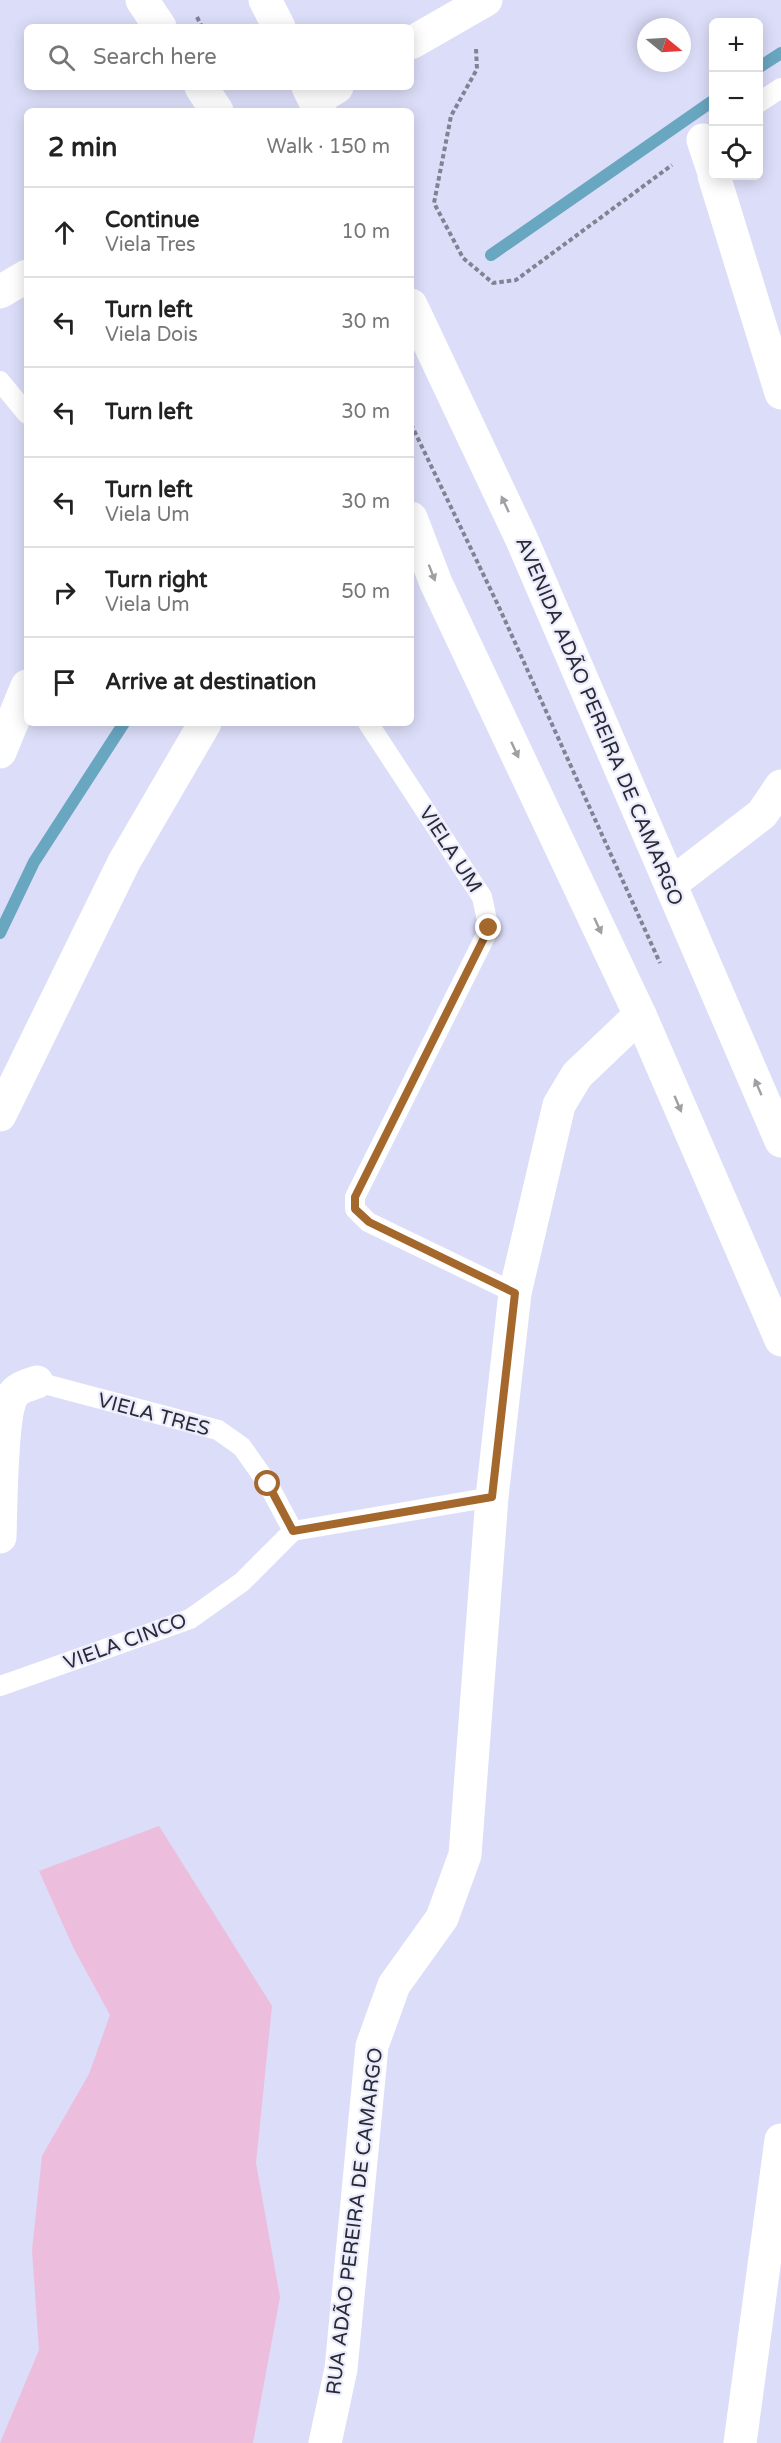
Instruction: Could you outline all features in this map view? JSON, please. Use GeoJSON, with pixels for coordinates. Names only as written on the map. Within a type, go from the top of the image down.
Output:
{"type":"FeatureCollection","features":[{"type":"Feature","properties":{"kind":"street"},"geometry":{"type":"LineString","coordinates":[[142,0],[158,24]]}},
{"type":"Feature","properties":{"kind":"street"},"geometry":{"type":"LineString","coordinates":[[265,0],[277,24]]}},
{"type":"Feature","properties":{"kind":"street"},"geometry":{"type":"LineString","coordinates":[[414,41],[476,5]]}},
{"type":"Feature","properties":{"kind":"street"},"geometry":{"type":"LineString","coordinates":[[203,90],[215,108]]}},
{"type":"Feature","properties":{"kind":"street"},"geometry":{"type":"LineString","coordinates":[[716,180],[781,393]]}},
{"type":"Feature","properties":{"kind":"street"},"geometry":{"type":"LineString","coordinates":[[0,292],[24,278]]}},
{"type":"Feature","properties":{"kind":"street","name":"AVENIDA ADÃO PEREIRA DE CAMARGO"},"geometry":{"type":"LineString","coordinates":[[414,311],[522,540],[781,1141]]}},
{"type":"Feature","properties":{"kind":"street"},"geometry":{"type":"LineString","coordinates":[[414,526],[436,583],[640,1015],[781,1340]]}},
{"type":"Feature","properties":{"kind":"street"},"geometry":{"type":"LineString","coordinates":[[0,752],[24,693]]}},
{"type":"Feature","properties":{"kind":"street"},"geometry":{"type":"LineString","coordinates":[[0,1115],[124,862],[203,726]]}},
{"type":"Feature","properties":{"kind":"street"},"geometry":{"type":"LineString","coordinates":[[671,884],[762,814],[781,786]]}},
{"type":"Feature","properties":{"kind":"street","name":"RUA ADÃO PEREIRA DE CAMARGO"},"geometry":{"type":"LineString","coordinates":[[325,2443],[341,2369],[372,2046],[394,1985],[442,1918],[465,1855],[492,1497],[515,1293],[559,1105],[578,1075],[640,1015]]}},
{"type":"Feature","properties":{"kind":"street"},"geometry":{"type":"LineString","coordinates":[[0,1537],[6,1421],[13,1395],[23,1386],[37,1382]]}},
{"type":"Feature","properties":{"kind":"street"},"geometry":{"type":"LineString","coordinates":[[740,2443],[781,2140]]}},
{"type":"Feature","properties":{"kind":"lane"},"geometry":{"type":"LineString","coordinates":[[763,100],[781,88]]}},
{"type":"Feature","properties":{"kind":"lane"},"geometry":{"type":"LineString","coordinates":[[0,381],[24,410]]}},
{"type":"Feature","properties":{"kind":"lane","name":"VIELA UM"},"geometry":{"type":"LineString","coordinates":[[370,726],[482,897],[489,928],[355,1197],[355,1209],[369,1222],[515,1293]]}},
{"type":"Feature","properties":{"kind":"lane","name":"VIELA TRES"},"geometry":{"type":"LineString","coordinates":[[37,1382],[218,1430],[242,1447],[268,1484],[293,1531]]}},
{"type":"Feature","properties":{"kind":"lane"},"geometry":{"type":"LineString","coordinates":[[293,1531],[492,1497]]}},
{"type":"Feature","properties":{"kind":"lane","name":"VIELA CINCO"},"geometry":{"type":"LineString","coordinates":[[0,1686],[190,1619],[242,1582],[293,1531]]}},
{"type":"Feature","properties":{"kind":"path"},"geometry":{"type":"LineString","coordinates":[[476,5],[477,69],[451,116],[434,203],[463,258],[493,283],[516,280],[651,182],[708,137]]}},
{"type":"Feature","properties":{"kind":"path"},"geometry":{"type":"LineString","coordinates":[[414,430],[502,616],[663,970]]}},
{"type":"Feature","properties":{"kind":"shaded area"},"geometry":{"type":"Polygon","coordinates":[[[159,1826],[272,2006],[256,2163],[280,2297],[253,2443],[0,2443],[39,2350],[32,2250],[42,2156],[89,2074],[110,2015],[74,1949],[39,1871],[159,1826]]]}},
{"type":"Feature","properties":{"kind":"waterway"},"geometry":{"type":"LineString","coordinates":[[763,65],[781,53]]}},
{"type":"Feature","properties":{"kind":"waterway"},"geometry":{"type":"LineString","coordinates":[[491,255],[709,103]]}},
{"type":"Feature","properties":{"kind":"waterway"},"geometry":{"type":"LineString","coordinates":[[0,933],[34,862],[122,726]]}},
{"type":"Feature","properties":{"kind":"route"},"geometry":{"type":"LineString","coordinates":[[268,1484],[293,1531],[492,1497],[515,1293],[369,1222],[355,1209],[355,1197],[489,928]]}}]}
